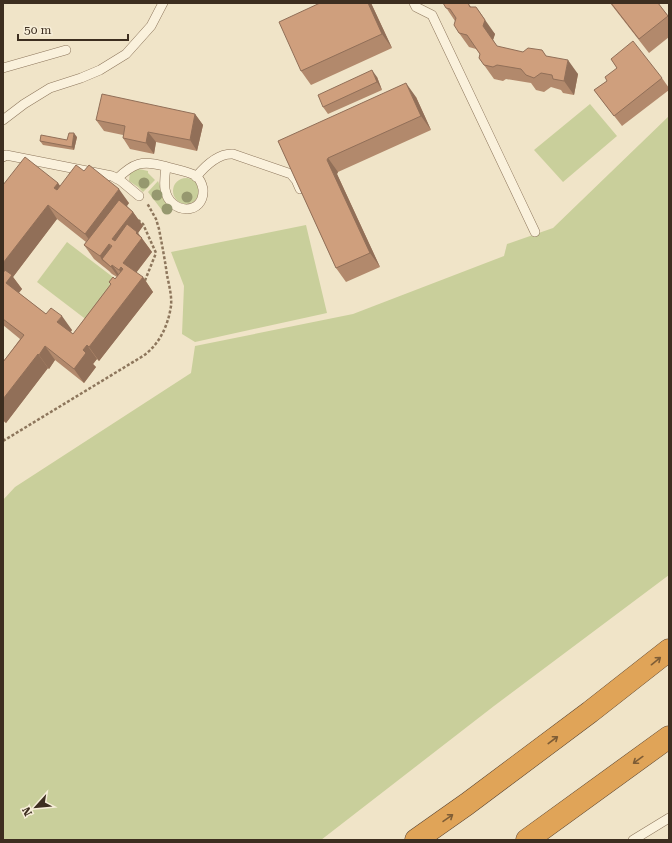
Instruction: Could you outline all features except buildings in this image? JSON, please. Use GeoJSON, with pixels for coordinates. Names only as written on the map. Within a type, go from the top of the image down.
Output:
{"type":"FeatureCollection","features":[{"type":"Feature","properties":{"kind":"highway"},"geometry":{"type":"LineString","coordinates":[[416,840],[467,804],[590,712],[669,650]]}},
{"type":"Feature","properties":{"kind":"highway"},"geometry":{"type":"LineString","coordinates":[[527,840],[669,737]]}},
{"type":"Feature","properties":{"kind":"lane"},"geometry":{"type":"LineString","coordinates":[[3,120],[24,104],[50,88],[100,70],[126,54],[151,26],[163,3]]}},
{"type":"Feature","properties":{"kind":"lane"},"geometry":{"type":"LineString","coordinates":[[414,3],[416,7],[432,15],[535,232]]}},
{"type":"Feature","properties":{"kind":"lane"},"geometry":{"type":"LineString","coordinates":[[3,68],[66,50]]}},
{"type":"Feature","properties":{"kind":"lane"},"geometry":{"type":"LineString","coordinates":[[196,176],[218,158],[227,154],[233,154],[291,174],[296,180],[303,194]]}},
{"type":"Feature","properties":{"kind":"lane"},"geometry":{"type":"LineString","coordinates":[[3,157],[6,155],[112,176],[117,178],[139,196]]}},
{"type":"Feature","properties":{"kind":"lane"},"geometry":{"type":"LineString","coordinates":[[117,178],[127,169],[137,164],[148,163],[166,167],[196,176],[201,182],[203,196],[193,208],[188,210],[175,206],[168,196],[165,188],[166,167]]}},
{"type":"Feature","properties":{"kind":"lane"},"geometry":{"type":"LineString","coordinates":[[633,840],[669,818]]}},
{"type":"Feature","properties":{"kind":"path"},"geometry":{"type":"LineString","coordinates":[[3,441],[147,354],[156,345],[167,321],[171,306],[170,288],[156,219],[147,204],[139,196]]}},
{"type":"Feature","properties":{"kind":"path"},"geometry":{"type":"LineString","coordinates":[[133,216],[143,224],[156,253],[143,284]]}},
{"type":"Feature","properties":{"kind":"green space"},"geometry":{"type":"Polygon","coordinates":[[[590,104],[617,136],[563,182],[534,150],[590,104]]]}},
{"type":"Feature","properties":{"kind":"green space"},"geometry":{"type":"Polygon","coordinates":[[[669,116],[669,575],[494,706],[321,840],[3,840],[3,500],[15,487],[191,373],[195,346],[353,314],[504,256],[507,244],[553,228],[669,116]]]}},
{"type":"Feature","properties":{"kind":"green space"},"geometry":{"type":"Polygon","coordinates":[[[139,169],[148,171],[148,173],[155,180],[143,192],[129,181],[130,172],[139,169]]]}},
{"type":"Feature","properties":{"kind":"green space"},"geometry":{"type":"Polygon","coordinates":[[[186,178],[195,182],[199,191],[195,200],[186,204],[177,200],[173,191],[177,182],[186,178]]]}},
{"type":"Feature","properties":{"kind":"green space"},"geometry":{"type":"Polygon","coordinates":[[[158,181],[169,207],[166,211],[161,209],[148,192],[158,181]]]}},
{"type":"Feature","properties":{"kind":"green space"},"geometry":{"type":"Polygon","coordinates":[[[306,225],[327,313],[195,342],[182,334],[184,286],[171,252],[306,225]]]}},
{"type":"Feature","properties":{"kind":"green space"},"geometry":{"type":"Polygon","coordinates":[[[67,242],[122,284],[92,324],[37,282],[67,242]]]}}]}
